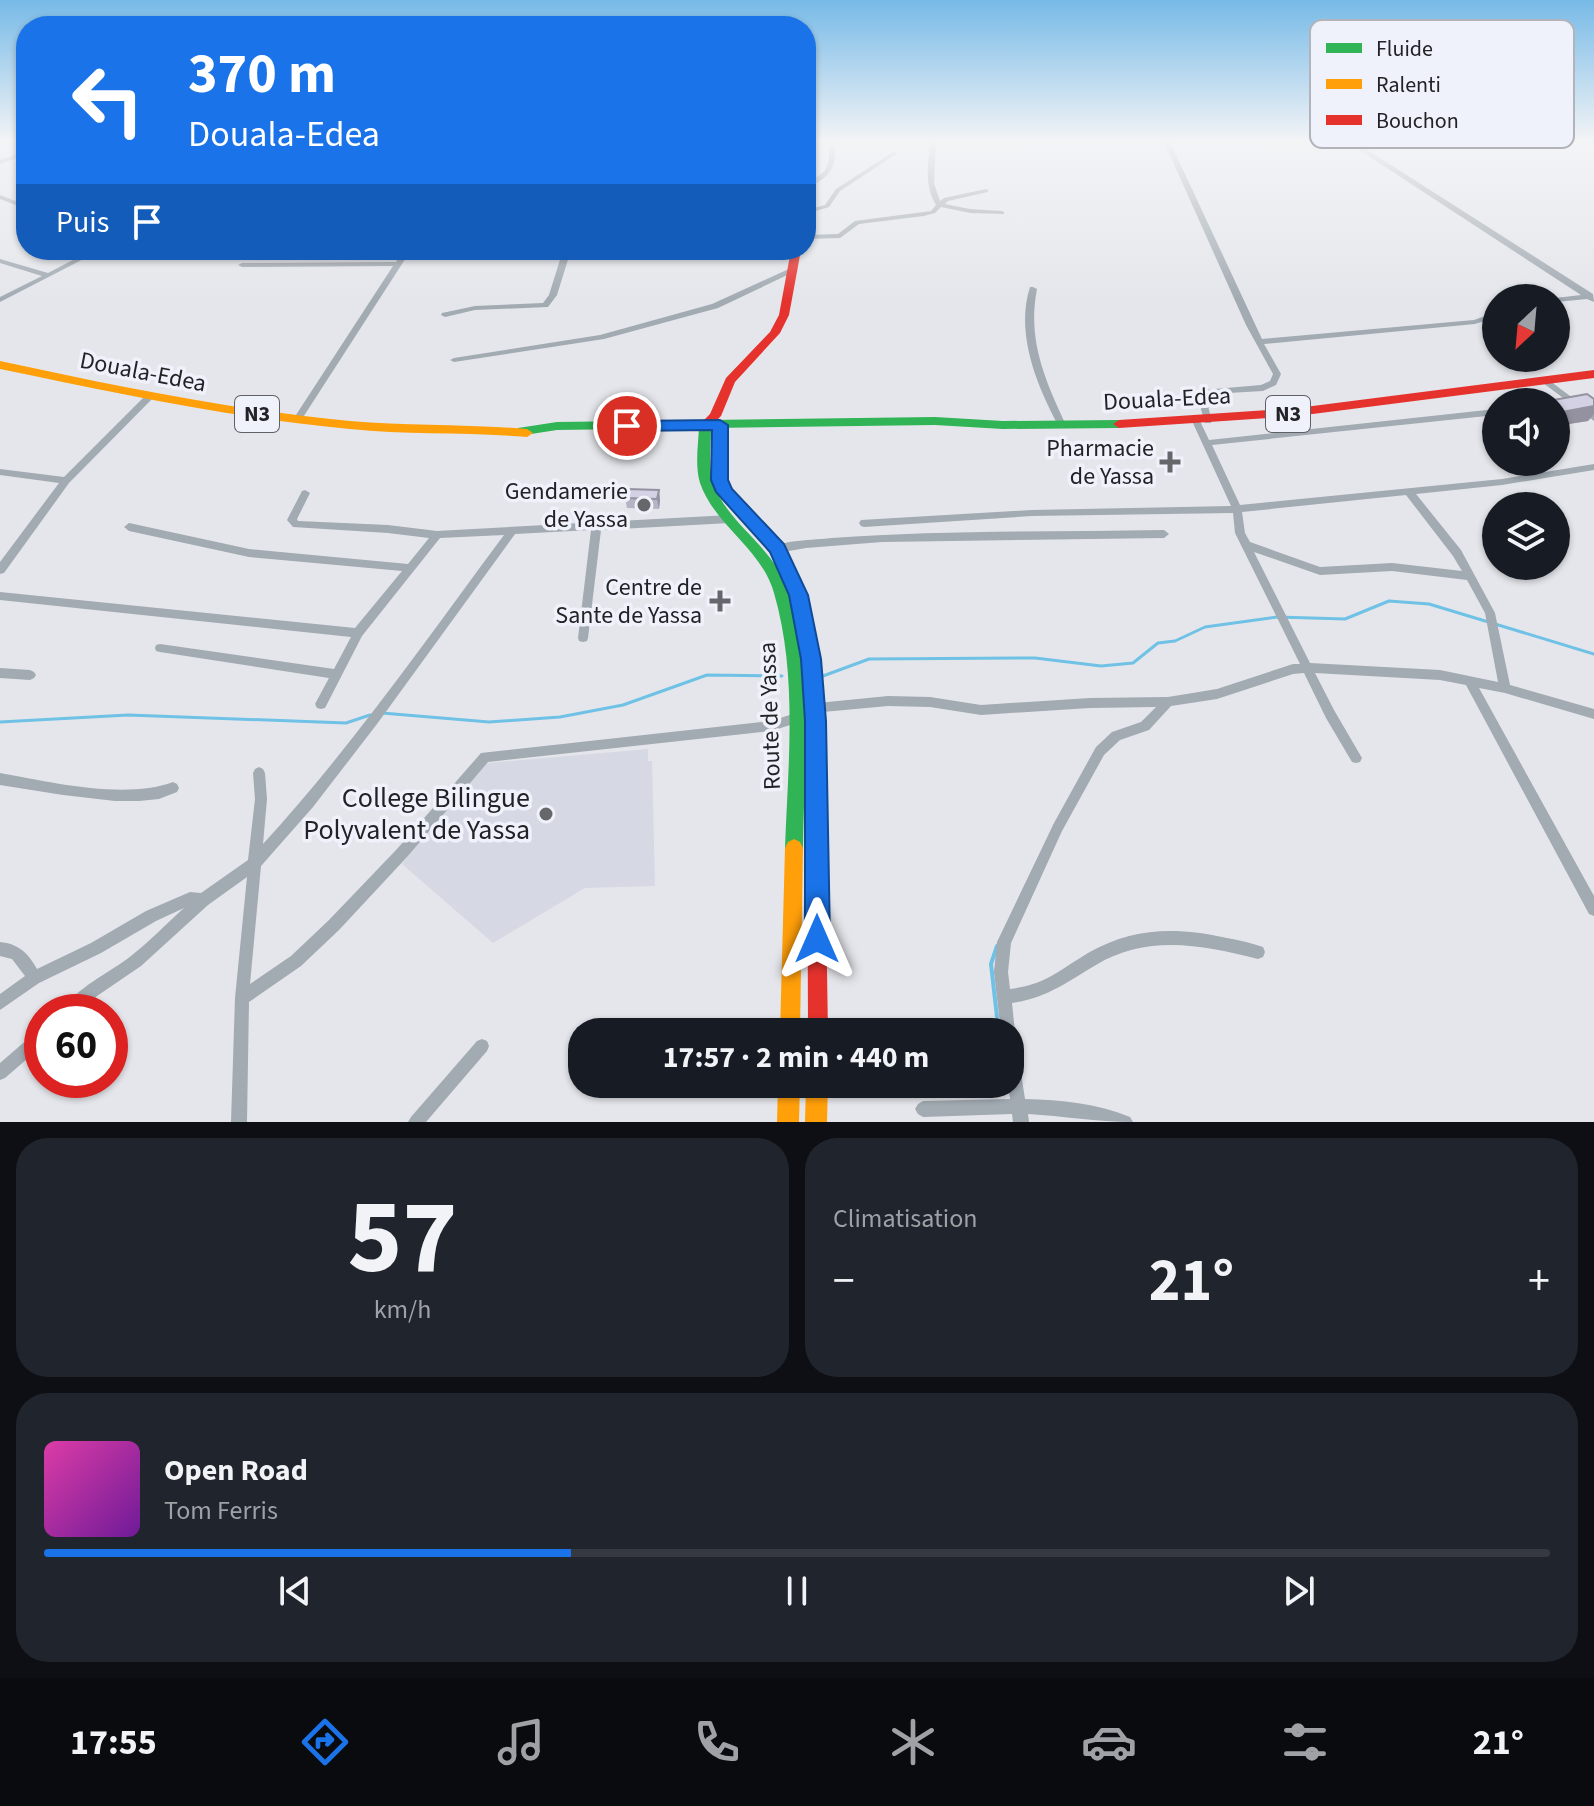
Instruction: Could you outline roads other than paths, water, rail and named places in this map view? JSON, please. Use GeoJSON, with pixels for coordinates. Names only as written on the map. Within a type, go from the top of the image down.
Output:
{"type":"FeatureCollection","features":[{"type":"Feature","properties":{"kind":"main road"},"geometry":{"type":"LineString","coordinates":[[713,427],[730,381],[775,333],[784,315],[795,260]]}},
{"type":"Feature","properties":{"kind":"main road","name":"Douala-Edea"},"geometry":{"type":"LineString","coordinates":[[0,365],[149,397],[297,420],[356,426],[518,432],[557,426],[713,427],[935,421],[979,426],[1202,421],[1384,403],[1594,374]]}},
{"type":"Feature","properties":{"kind":"main road","name":"Route de Yassa"},"geometry":{"type":"LineString","coordinates":[[713,427],[706,483],[716,503],[730,519],[770,551],[787,617],[794,669],[796,719],[790,1018]]}},
{"type":"Feature","properties":{"kind":"main road","name":"Route de Yassa"},"geometry":{"type":"LineString","coordinates":[[713,427],[724,492],[770,551],[798,595],[811,659],[818,1018]]}},
{"type":"Feature","properties":{"kind":"main road"},"geometry":{"type":"LineString","coordinates":[[788,1098],[788,1122]]}},
{"type":"Feature","properties":{"kind":"main road"},"geometry":{"type":"LineString","coordinates":[[788,1104],[816,1114]]}},
{"type":"Feature","properties":{"kind":"street"},"geometry":{"type":"LineString","coordinates":[[816,209],[827,206],[835,194]]}},
{"type":"Feature","properties":{"kind":"street"},"geometry":{"type":"LineString","coordinates":[[933,194],[939,205],[1002,213]]}},
{"type":"Feature","properties":{"kind":"street"},"geometry":{"type":"LineString","coordinates":[[816,237],[840,236],[857,222],[933,212],[953,197],[968,194]]}},
{"type":"Feature","properties":{"kind":"street"},"geometry":{"type":"LineString","coordinates":[[1191,194],[1278,380],[1263,388],[1206,392],[1202,421],[1207,443],[1237,509],[1240,533],[1310,668],[1330,714],[1356,758]]}},
{"type":"Feature","properties":{"kind":"street"},"geometry":{"type":"LineString","coordinates":[[1431,194],[1592,298]]}},
{"type":"Feature","properties":{"kind":"street"},"geometry":{"type":"LineString","coordinates":[[0,300],[77,260]]}},
{"type":"Feature","properties":{"kind":"street"},"geometry":{"type":"LineString","coordinates":[[297,420],[401,260]]}},
{"type":"Feature","properties":{"kind":"street"},"geometry":{"type":"LineString","coordinates":[[445,315],[475,308],[545,305],[553,295],[564,260]]}},
{"type":"Feature","properties":{"kind":"street"},"geometry":{"type":"LineString","coordinates":[[0,261],[48,275]]}},
{"type":"Feature","properties":{"kind":"street"},"geometry":{"type":"LineString","coordinates":[[242,265],[399,264]]}},
{"type":"Feature","properties":{"kind":"street"},"geometry":{"type":"LineString","coordinates":[[454,360],[601,337],[715,306],[794,270]]}},
{"type":"Feature","properties":{"kind":"street"},"geometry":{"type":"LineString","coordinates":[[1033,289],[1028,306],[1034,352],[1040,377],[1062,425]]}},
{"type":"Feature","properties":{"kind":"street"},"geometry":{"type":"LineString","coordinates":[[1570,299],[1592,298]]}},
{"type":"Feature","properties":{"kind":"street"},"geometry":{"type":"LineString","coordinates":[[1259,342],[1482,319]]}},
{"type":"Feature","properties":{"kind":"street"},"geometry":{"type":"LineString","coordinates":[[1546,381],[1594,418]]}},
{"type":"Feature","properties":{"kind":"street"},"geometry":{"type":"LineString","coordinates":[[0,570],[66,481],[149,397]]}},
{"type":"Feature","properties":{"kind":"street"},"geometry":{"type":"LineString","coordinates":[[1570,403],[1574,403]]}},
{"type":"Feature","properties":{"kind":"street"},"geometry":{"type":"LineString","coordinates":[[1207,443],[1482,414]]}},
{"type":"Feature","properties":{"kind":"street"},"geometry":{"type":"LineString","coordinates":[[864,523],[1032,513],[1237,509],[1502,482],[1594,467]]}},
{"type":"Feature","properties":{"kind":"street"},"geometry":{"type":"LineString","coordinates":[[0,472],[66,481]]}},
{"type":"Feature","properties":{"kind":"street"},"geometry":{"type":"LineString","coordinates":[[1408,491],[1457,553],[1493,623],[1505,688]]}},
{"type":"Feature","properties":{"kind":"street"},"geometry":{"type":"LineString","coordinates":[[305,493],[293,512],[292,520],[296,524],[437,535],[730,519]]}},
{"type":"Feature","properties":{"kind":"street"},"geometry":{"type":"LineString","coordinates":[[129,527],[249,553],[412,568]]}},
{"type":"Feature","properties":{"kind":"street"},"geometry":{"type":"LineString","coordinates":[[583,638],[596,528]]}},
{"type":"Feature","properties":{"kind":"street"},"geometry":{"type":"LineString","coordinates":[[89,994],[136,961],[203,900],[253,865],[309,803],[512,531]]}},
{"type":"Feature","properties":{"kind":"street"},"geometry":{"type":"LineString","coordinates":[[770,551],[882,538],[1164,534]]}},
{"type":"Feature","properties":{"kind":"street"},"geometry":{"type":"LineString","coordinates":[[321,704],[358,633],[437,535]]}},
{"type":"Feature","properties":{"kind":"street"},"geometry":{"type":"LineString","coordinates":[[1246,545],[1320,571],[1381,566],[1468,576]]}},
{"type":"Feature","properties":{"kind":"street"},"geometry":{"type":"LineString","coordinates":[[0,596],[358,633]]}},
{"type":"Feature","properties":{"kind":"street"},"geometry":{"type":"LineString","coordinates":[[160,648],[336,674]]}},
{"type":"Feature","properties":{"kind":"street"},"geometry":{"type":"LineString","coordinates":[[242,998],[296,961],[334,925],[402,853],[485,757],[771,726],[796,719],[814,707],[888,701],[930,702],[981,710],[1168,702],[1217,694],[1293,669],[1310,668],[1383,670],[1469,680],[1594,714]]}},
{"type":"Feature","properties":{"kind":"street"},"geometry":{"type":"LineString","coordinates":[[0,673],[30,675]]}},
{"type":"Feature","properties":{"kind":"street"},"geometry":{"type":"LineString","coordinates":[[1469,680],[1594,909]]}},
{"type":"Feature","properties":{"kind":"street"},"geometry":{"type":"LineString","coordinates":[[1006,1018],[1001,972],[1004,942],[1079,789],[1100,751],[1116,736],[1145,726],[1168,702]]}},
{"type":"Feature","properties":{"kind":"street"},"geometry":{"type":"LineString","coordinates":[[239,1122],[242,998],[261,799],[259,773]]}},
{"type":"Feature","properties":{"kind":"street"},"geometry":{"type":"LineString","coordinates":[[0,779],[111,794],[157,795],[173,788]]}},
{"type":"Feature","properties":{"kind":"street"},"geometry":{"type":"LineString","coordinates":[[0,1003],[34,978],[151,916],[190,899],[203,900]]}},
{"type":"Feature","properties":{"kind":"street"},"geometry":{"type":"LineString","coordinates":[[1004,997],[1035,994],[1056,984],[1094,957],[1128,942],[1153,936],[1211,940],[1258,952]]}},
{"type":"Feature","properties":{"kind":"street"},"geometry":{"type":"LineString","coordinates":[[0,949],[20,954],[34,978]]}},
{"type":"Feature","properties":{"kind":"street"},"geometry":{"type":"LineString","coordinates":[[416,1122],[482,1046]]}},
{"type":"Feature","properties":{"kind":"street"},"geometry":{"type":"LineString","coordinates":[[0,1073],[24,1052]]}},
{"type":"Feature","properties":{"kind":"street"},"geometry":{"type":"LineString","coordinates":[[923,1109],[1020,1115],[1110,1113],[1125,1122]]}},
{"type":"Feature","properties":{"kind":"waterway"},"geometry":{"type":"LineString","coordinates":[[823,676],[869,659],[1035,658],[1101,666],[1133,663],[1158,643],[1175,641],[1205,627],[1277,617],[1345,619],[1389,601],[1429,604],[1594,654]]}},
{"type":"Feature","properties":{"kind":"waterway"},"geometry":{"type":"LineString","coordinates":[[382,713],[489,722],[560,717],[623,705],[707,675],[782,676]]}},
{"type":"Feature","properties":{"kind":"waterway"},"geometry":{"type":"LineString","coordinates":[[0,722],[128,715],[346,723],[370,715]]}},
{"type":"Feature","properties":{"kind":"waterway"},"geometry":{"type":"LineString","coordinates":[[997,946],[991,964],[997,1017]]}},
{"type":"Feature","properties":{"kind":"place","name":"Pharmacie de Yassa"},"geometry":{"type":"Point","coordinates":[1170,462]}},
{"type":"Feature","properties":{"kind":"place","name":"Gendamerie de Yassa"},"geometry":{"type":"Point","coordinates":[644,505]}},
{"type":"Feature","properties":{"kind":"place","name":"Centre de Sante de Yassa"},"geometry":{"type":"Point","coordinates":[720,601]}},
{"type":"Feature","properties":{"kind":"place","name":"College Bilingue Polyvalent de Yassa"},"geometry":{"type":"Point","coordinates":[546,814]}}]}
